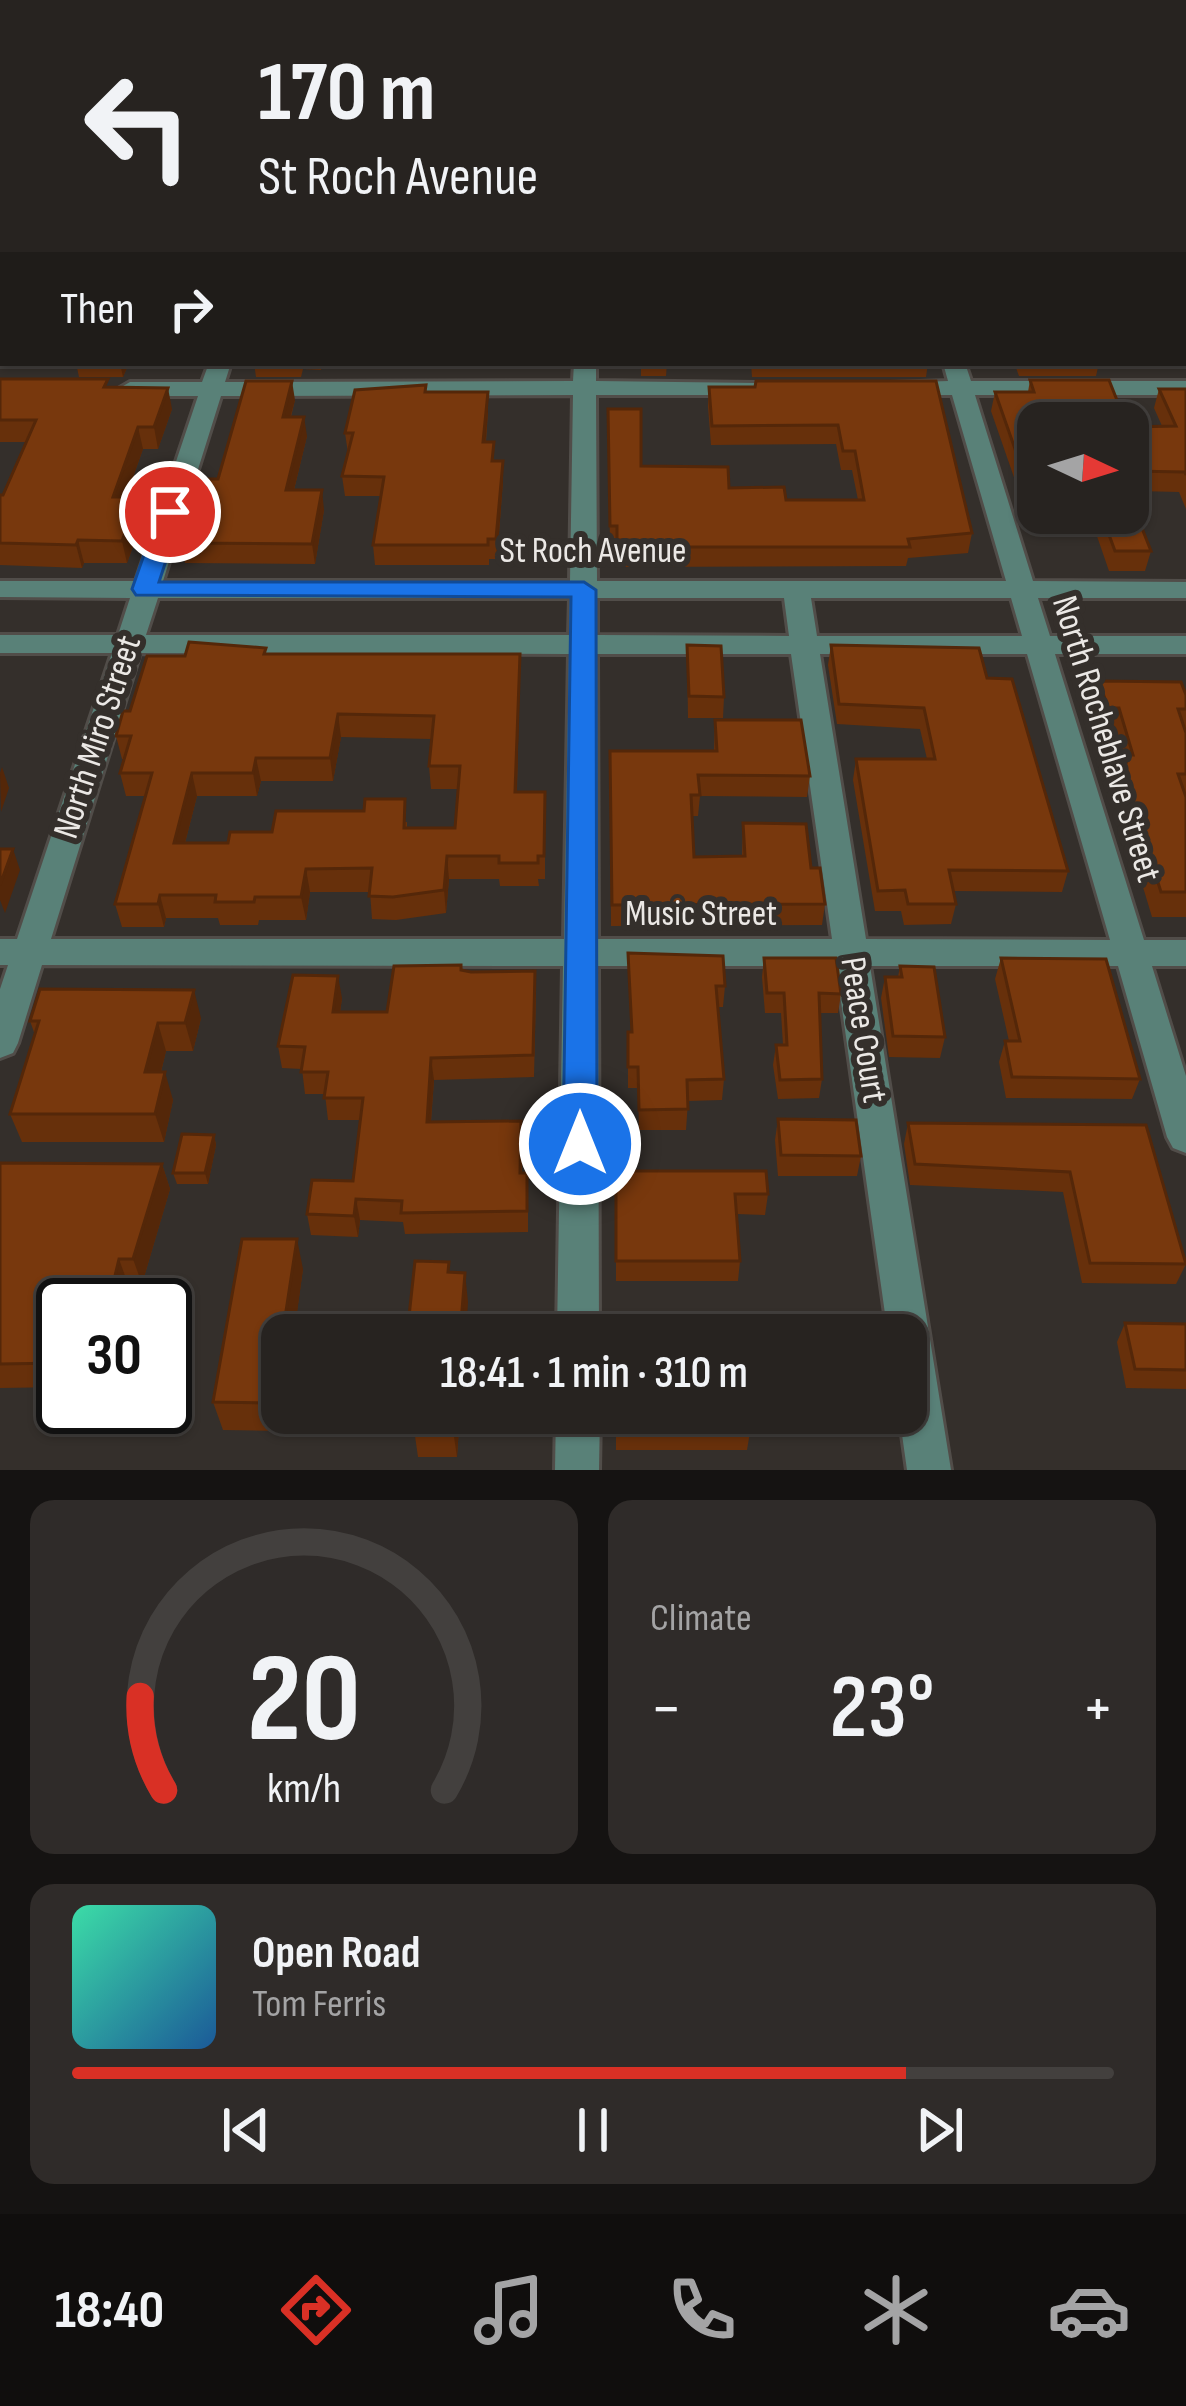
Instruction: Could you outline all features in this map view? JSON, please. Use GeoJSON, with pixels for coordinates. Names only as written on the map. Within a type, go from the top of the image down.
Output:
{"type":"FeatureCollection","features":[{"type":"Feature","properties":{"kind":"street"},"geometry":{"type":"LineString","coordinates":[[867,388],[958,375],[1186,388]]}},
{"type":"Feature","properties":{"kind":"street","name":"North Rocheblave Street"},"geometry":{"type":"LineString","coordinates":[[958,375],[1186,1137]]}},
{"type":"Feature","properties":{"kind":"street"},"geometry":{"type":"LineString","coordinates":[[95,389],[216,376],[585,376],[773,388]]}},
{"type":"Feature","properties":{"kind":"street","name":"North Miro Street"},"geometry":{"type":"LineString","coordinates":[[0,1043],[15,952],[127,644],[216,376]]}},
{"type":"Feature","properties":{"kind":"street"},"geometry":{"type":"LineString","coordinates":[[578,1314],[585,376]]}},
{"type":"Feature","properties":{"kind":"street","name":"St Roch Avenue"},"geometry":{"type":"LineString","coordinates":[[0,589],[1186,590]]}},
{"type":"Feature","properties":{"kind":"street","name":"Peace Court"},"geometry":{"type":"LineString","coordinates":[[796,590],[929,1470]]}},
{"type":"Feature","properties":{"kind":"street"},"geometry":{"type":"LineString","coordinates":[[0,644],[1186,645]]}},
{"type":"Feature","properties":{"kind":"street","name":"Music Street"},"geometry":{"type":"LineString","coordinates":[[15,952],[1186,953]]}},
{"type":"Feature","properties":{"kind":"street"},"geometry":{"type":"LineString","coordinates":[[577,1470],[578,1434]]}},
{"type":"Feature","properties":{"kind":"building"},"geometry":{"type":"Polygon","coordinates":[[[0,379],[108,379],[104,387],[168,388],[154,427],[138,427],[113,497],[138,497],[122,541],[0,543],[0,495],[36,420],[0,420],[0,379]]]}},
{"type":"Feature","properties":{"kind":"building"},"geometry":{"type":"Polygon","coordinates":[[[1030,380],[1109,380],[1118,402],[1017,402],[1017,455],[995,392],[1034,392],[1030,380]]]}},
{"type":"Feature","properties":{"kind":"building"},"geometry":{"type":"Polygon","coordinates":[[[246,381],[292,381],[283,417],[304,417],[286,490],[322,490],[312,544],[180,543],[200,479],[218,479],[246,381]]]}},
{"type":"Feature","properties":{"kind":"building"},"geometry":{"type":"Polygon","coordinates":[[[756,381],[936,381],[972,533],[908,539],[910,547],[625,547],[625,540],[617,540],[617,526],[610,526],[608,409],[641,409],[641,466],[728,467],[729,488],[784,487],[786,500],[864,500],[855,451],[843,451],[838,425],[712,426],[709,387],[755,387],[756,381]]]}},
{"type":"Feature","properties":{"kind":"building"},"geometry":{"type":"Polygon","coordinates":[[[426,385],[425,392],[488,392],[483,442],[494,442],[492,461],[503,461],[496,539],[488,539],[488,545],[373,545],[384,477],[342,476],[353,433],[345,433],[355,390],[426,385]]]}},
{"type":"Feature","properties":{"kind":"building"},"geometry":{"type":"Polygon","coordinates":[[[1159,389],[1186,389],[1186,475],[1149,471],[1149,427],[1176,426],[1159,389]]]}},
{"type":"Feature","properties":{"kind":"building"},"geometry":{"type":"Polygon","coordinates":[[[1109,534],[1144,534],[1151,551],[1115,551],[1109,534]]]}},
{"type":"Feature","properties":{"kind":"building"},"geometry":{"type":"Polygon","coordinates":[[[189,642],[266,648],[264,654],[520,654],[515,792],[545,792],[544,856],[538,856],[538,863],[499,863],[499,856],[447,856],[444,890],[393,897],[369,896],[372,868],[306,869],[301,897],[215,902],[216,895],[160,895],[158,904],[115,904],[152,773],[120,773],[131,736],[116,736],[123,711],[130,711],[147,656],[185,656],[189,642]],[[338,714],[330,758],[256,758],[253,773],[192,773],[174,843],[228,843],[230,832],[272,832],[276,811],[364,811],[365,799],[405,799],[404,828],[455,828],[460,766],[429,766],[434,716],[338,714]]]}},
{"type":"Feature","properties":{"kind":"building"},"geometry":{"type":"Polygon","coordinates":[[[687,645],[721,646],[724,697],[689,696],[687,645]]]}},
{"type":"Feature","properties":{"kind":"building"},"geometry":{"type":"Polygon","coordinates":[[[831,645],[979,648],[987,678],[1012,679],[1068,871],[949,870],[956,904],[908,904],[905,890],[878,891],[856,759],[935,759],[924,708],[839,704],[831,645]]]}},
{"type":"Feature","properties":{"kind":"building"},"geometry":{"type":"Polygon","coordinates":[[[1099,681],[1181,682],[1186,709],[1178,709],[1186,733],[1186,774],[1178,774],[1186,797],[1186,892],[1161,892],[1120,762],[1126,762],[1124,755],[1133,755],[1119,708],[1108,708],[1099,681]]]}},
{"type":"Feature","properties":{"kind":"building"},"geometry":{"type":"Polygon","coordinates":[[[715,720],[801,720],[810,776],[698,775],[700,795],[691,795],[694,857],[745,856],[743,823],[806,824],[811,868],[820,868],[825,904],[612,905],[610,751],[717,751],[715,720]]]}},
{"type":"Feature","properties":{"kind":"building"},"geometry":{"type":"Polygon","coordinates":[[[0,849],[13,849],[0,885],[0,849]]]}},
{"type":"Feature","properties":{"kind":"building"},"geometry":{"type":"Polygon","coordinates":[[[628,953],[723,956],[725,986],[716,986],[724,1079],[687,1080],[688,1109],[639,1110],[638,1067],[628,1067],[628,1032],[632,1032],[628,953]]]}},
{"type":"Feature","properties":{"kind":"building"},"geometry":{"type":"Polygon","coordinates":[[[764,958],[836,958],[841,994],[819,993],[822,1079],[780,1080],[776,1045],[787,1045],[784,993],[767,993],[764,958]]]}},
{"type":"Feature","properties":{"kind":"building"},"geometry":{"type":"Polygon","coordinates":[[[1001,958],[1106,959],[1140,1079],[1012,1077],[1005,1041],[1020,1041],[1001,958]]]}},
{"type":"Feature","properties":{"kind":"building"},"geometry":{"type":"Polygon","coordinates":[[[461,965],[461,970],[471,972],[535,971],[533,1055],[431,1058],[427,1122],[521,1121],[520,1173],[527,1173],[527,1211],[401,1213],[402,1201],[356,1199],[354,1216],[307,1214],[312,1180],[353,1181],[363,1098],[324,1098],[328,1072],[301,1072],[305,1047],[278,1046],[293,975],[338,976],[333,1012],[387,1012],[394,966],[461,965]]]}},
{"type":"Feature","properties":{"kind":"building"},"geometry":{"type":"Polygon","coordinates":[[[900,966],[934,967],[945,1037],[893,1036],[885,977],[902,977],[900,966]]]}},
{"type":"Feature","properties":{"kind":"building"},"geometry":{"type":"Polygon","coordinates":[[[40,989],[194,990],[185,1023],[158,1023],[145,1072],[165,1072],[155,1114],[10,1114],[39,1021],[30,1021],[40,989]]]}},
{"type":"Feature","properties":{"kind":"building"},"geometry":{"type":"Polygon","coordinates":[[[778,1119],[856,1120],[861,1156],[781,1155],[778,1119]]]}},
{"type":"Feature","properties":{"kind":"building"},"geometry":{"type":"Polygon","coordinates":[[[908,1123],[1146,1125],[1186,1264],[1090,1263],[1070,1172],[915,1164],[908,1123]]]}},
{"type":"Feature","properties":{"kind":"building"},"geometry":{"type":"Polygon","coordinates":[[[182,1134],[214,1135],[205,1173],[173,1173],[182,1134]]]}},
{"type":"Feature","properties":{"kind":"building"},"geometry":{"type":"Polygon","coordinates":[[[0,1163],[162,1164],[133,1259],[119,1259],[114,1278],[36,1278],[36,1363],[0,1364],[0,1163]]]}},
{"type":"Feature","properties":{"kind":"building"},"geometry":{"type":"Polygon","coordinates":[[[616,1171],[766,1171],[768,1194],[735,1194],[740,1261],[616,1261],[616,1171]]]}},
{"type":"Feature","properties":{"kind":"building"},"geometry":{"type":"Polygon","coordinates":[[[242,1239],[297,1239],[286,1314],[261,1314],[261,1403],[213,1402],[242,1239]]]}},
{"type":"Feature","properties":{"kind":"building"},"geometry":{"type":"Polygon","coordinates":[[[415,1261],[449,1262],[448,1272],[465,1273],[462,1314],[409,1314],[415,1261]]]}},
{"type":"Feature","properties":{"kind":"building"},"geometry":{"type":"Polygon","coordinates":[[[1125,1323],[1186,1324],[1186,1370],[1135,1369],[1125,1323]]]}},
{"type":"Feature","properties":{"kind":"route"},"geometry":{"type":"LineString","coordinates":[[170,512],[145,589],[584,590],[580,1144]]}}]}
